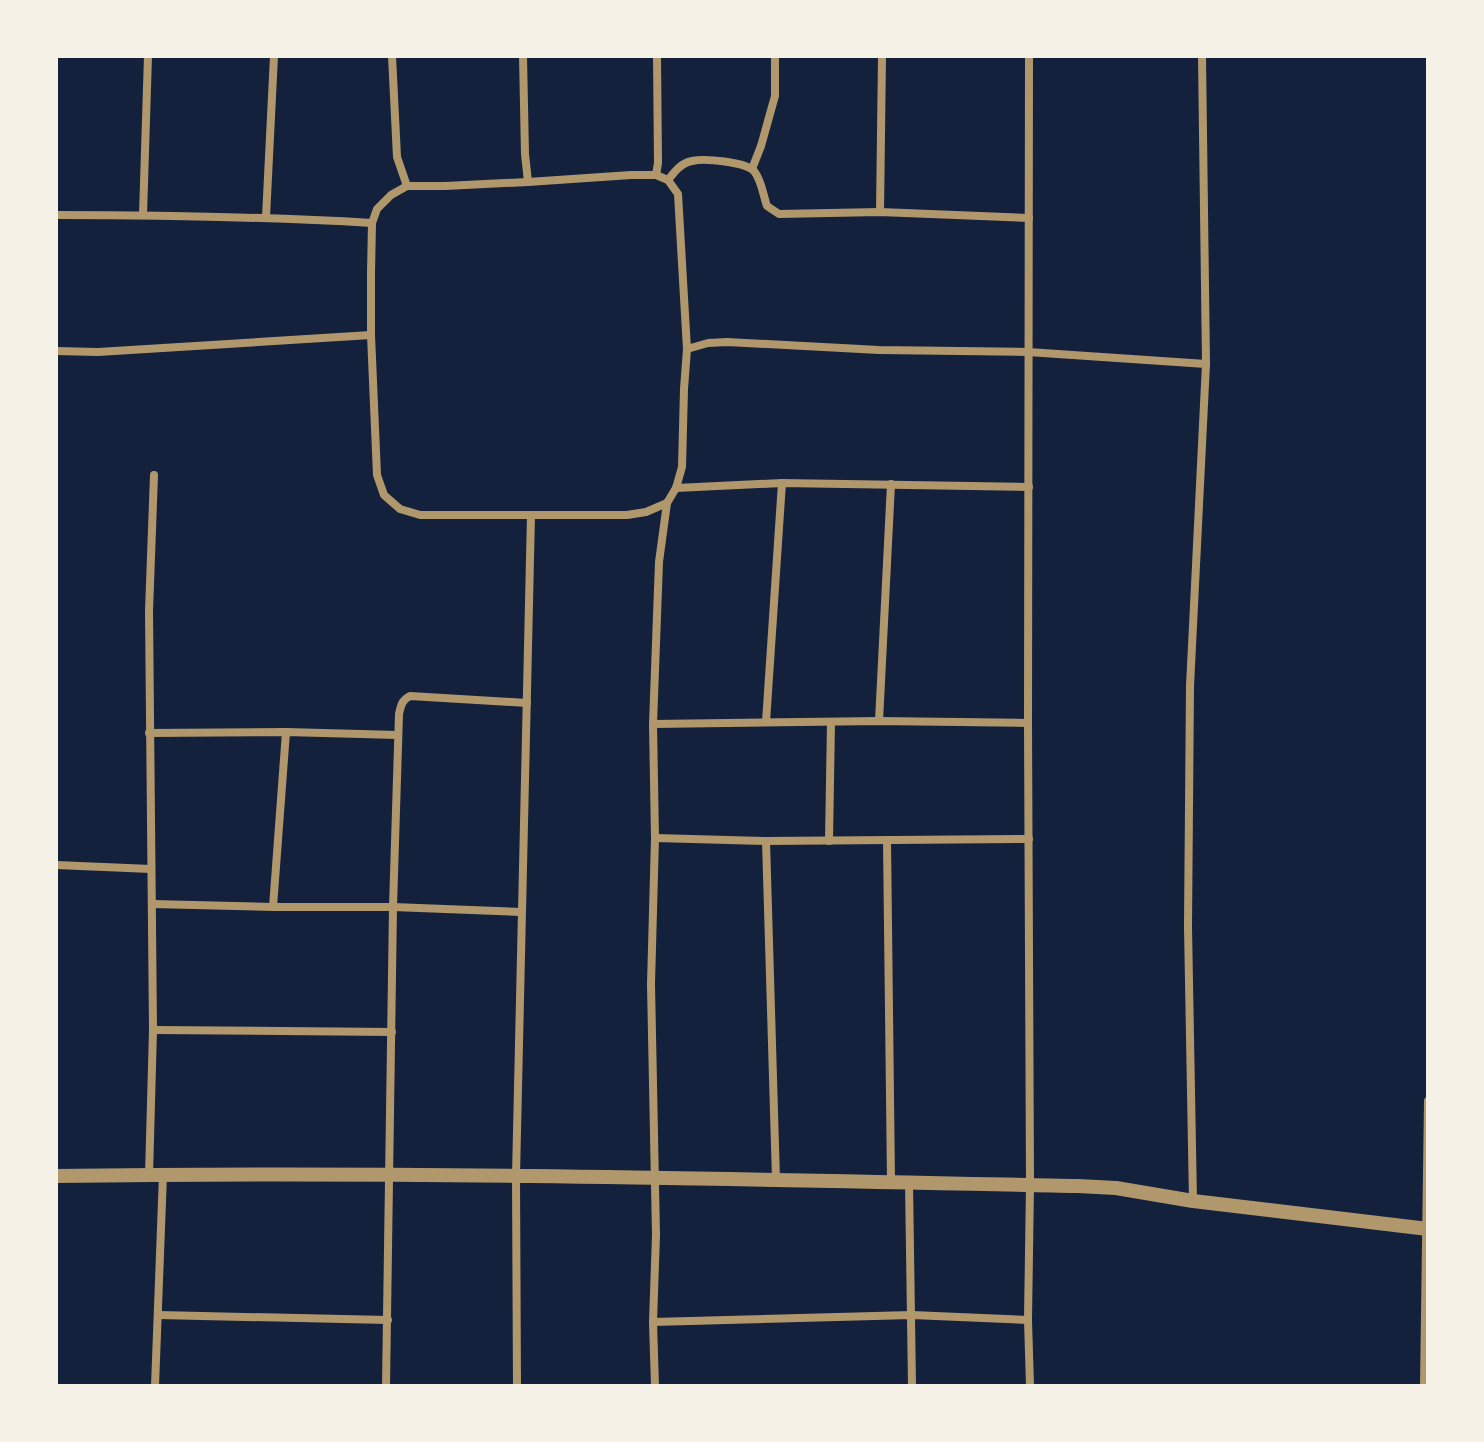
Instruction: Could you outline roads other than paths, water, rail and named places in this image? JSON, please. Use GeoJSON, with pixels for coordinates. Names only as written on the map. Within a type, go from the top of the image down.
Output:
{"type":"FeatureCollection","features":[{"type":"Feature","properties":{"kind":"street"},"geometry":{"type":"LineString","coordinates":[[143,215],[148,56]]}},
{"type":"Feature","properties":{"kind":"street"},"geometry":{"type":"LineString","coordinates":[[266,217],[274,56]]}},
{"type":"Feature","properties":{"kind":"street"},"geometry":{"type":"LineString","coordinates":[[392,56],[397,157],[407,186]]}},
{"type":"Feature","properties":{"kind":"street"},"geometry":{"type":"LineString","coordinates":[[523,56],[528,182]]}},
{"type":"Feature","properties":{"kind":"street"},"geometry":{"type":"LineString","coordinates":[[656,175],[657,56]]}},
{"type":"Feature","properties":{"kind":"street"},"geometry":{"type":"LineString","coordinates":[[752,169],[775,96],[775,56]]}},
{"type":"Feature","properties":{"kind":"street"},"geometry":{"type":"LineString","coordinates":[[880,212],[882,56]]}},
{"type":"Feature","properties":{"kind":"street"},"geometry":{"type":"LineString","coordinates":[[1029,56],[1030,1386]]}},
{"type":"Feature","properties":{"kind":"street"},"geometry":{"type":"LineString","coordinates":[[1193,1201],[1188,927],[1190,686],[1206,364],[1202,56]]}},
{"type":"Feature","properties":{"kind":"street"},"geometry":{"type":"LineString","coordinates":[[668,180],[676,168],[693,161],[742,163],[752,169],[760,182],[767,206],[779,214],[880,212],[1029,218]]}},
{"type":"Feature","properties":{"kind":"street"},"geometry":{"type":"LineString","coordinates":[[655,1386],[653,1322],[656,1235],[651,984],[655,838],[653,724],[659,562],[667,503],[676,488],[682,467],[687,349],[678,194],[668,180],[656,175],[407,186],[391,195],[377,209],[372,223],[371,335],[377,475],[384,495],[400,509],[420,515],[627,515],[646,512],[667,503]]}},
{"type":"Feature","properties":{"kind":"street"},"geometry":{"type":"LineString","coordinates":[[56,215],[266,217],[372,223]]}},
{"type":"Feature","properties":{"kind":"street"},"geometry":{"type":"LineString","coordinates":[[56,351],[98,352],[371,335]]}},
{"type":"Feature","properties":{"kind":"street"},"geometry":{"type":"LineString","coordinates":[[687,349],[727,342],[879,350],[1028,352],[1206,364]]}},
{"type":"Feature","properties":{"kind":"street"},"geometry":{"type":"LineString","coordinates":[[154,475],[149,733],[158,1315],[155,1386]]}},
{"type":"Feature","properties":{"kind":"street"},"geometry":{"type":"LineString","coordinates":[[676,488],[782,483],[1029,487]]}},
{"type":"Feature","properties":{"kind":"street"},"geometry":{"type":"LineString","coordinates":[[766,722],[782,483]]}},
{"type":"Feature","properties":{"kind":"street"},"geometry":{"type":"LineString","coordinates":[[879,721],[891,484]]}},
{"type":"Feature","properties":{"kind":"street"},"geometry":{"type":"LineString","coordinates":[[517,1386],[516,1176],[531,515]]}},
{"type":"Feature","properties":{"kind":"street"},"geometry":{"type":"LineString","coordinates":[[386,1386],[393,907],[401,704],[410,696],[527,703]]}},
{"type":"Feature","properties":{"kind":"street"},"geometry":{"type":"LineString","coordinates":[[829,841],[831,722]]}},
{"type":"Feature","properties":{"kind":"street"},"geometry":{"type":"LineString","coordinates":[[653,724],[1028,723]]}},
{"type":"Feature","properties":{"kind":"street"},"geometry":{"type":"LineString","coordinates":[[273,907],[286,732]]}},
{"type":"Feature","properties":{"kind":"street"},"geometry":{"type":"LineString","coordinates":[[149,733],[398,735]]}},
{"type":"Feature","properties":{"kind":"street"},"geometry":{"type":"LineString","coordinates":[[655,838],[766,841],[1029,839]]}},
{"type":"Feature","properties":{"kind":"street"},"geometry":{"type":"LineString","coordinates":[[887,840],[891,1181]]}},
{"type":"Feature","properties":{"kind":"street"},"geometry":{"type":"LineString","coordinates":[[766,841],[776,1179]]}},
{"type":"Feature","properties":{"kind":"street"},"geometry":{"type":"LineString","coordinates":[[56,865],[151,869]]}},
{"type":"Feature","properties":{"kind":"street"},"geometry":{"type":"LineString","coordinates":[[152,904],[521,912]]}},
{"type":"Feature","properties":{"kind":"street"},"geometry":{"type":"LineString","coordinates":[[153,1030],[392,1032]]}},
{"type":"Feature","properties":{"kind":"street"},"geometry":{"type":"LineString","coordinates":[[1424,1386],[1428,1101]]}},
{"type":"Feature","properties":{"kind":"street"},"geometry":{"type":"LineString","coordinates":[[56,1176],[516,1176],[891,1181],[1116,1188],[1193,1201],[1427,1229]]}},
{"type":"Feature","properties":{"kind":"street"},"geometry":{"type":"LineString","coordinates":[[909,1182],[912,1386]]}},
{"type":"Feature","properties":{"kind":"street"},"geometry":{"type":"LineString","coordinates":[[158,1315],[388,1320]]}},
{"type":"Feature","properties":{"kind":"street"},"geometry":{"type":"LineString","coordinates":[[653,1322],[912,1315],[1028,1320]]}}]}
